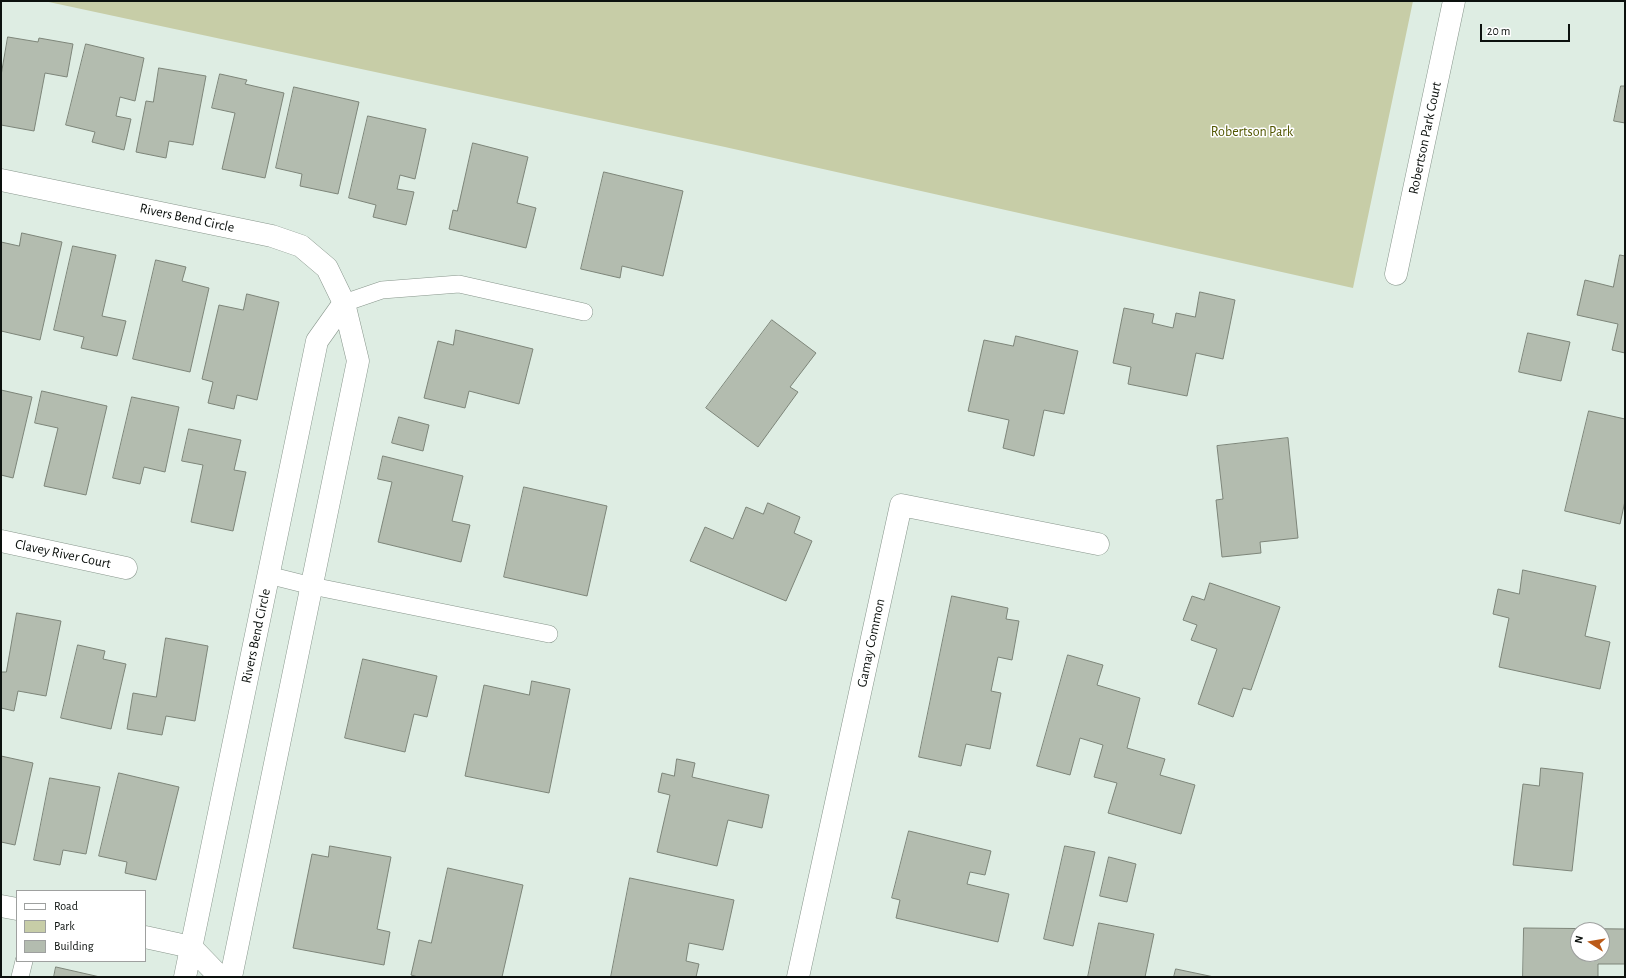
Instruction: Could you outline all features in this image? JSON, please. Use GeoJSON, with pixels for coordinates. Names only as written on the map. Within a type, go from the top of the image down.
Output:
{"type":"FeatureCollection","features":[{"type":"Feature","properties":{"kind":"street","name":"Robertson Park Court"},"geometry":{"type":"LineString","coordinates":[[1396,274],[1454,1]]}},
{"type":"Feature","properties":{"kind":"street","name":"Rivers Bend Circle"},"geometry":{"type":"LineString","coordinates":[[1,180],[272,236],[301,246],[327,268],[344,303],[358,360],[231,977]]}},
{"type":"Feature","properties":{"kind":"street","name":"Rivers Bend Circle"},"geometry":{"type":"LineString","coordinates":[[185,977],[317,341],[344,303]]}},
{"type":"Feature","properties":{"kind":"street","name":"Gamay Common"},"geometry":{"type":"LineString","coordinates":[[798,977],[901,505],[1098,544]]}},
{"type":"Feature","properties":{"kind":"street","name":"Clavey River Court"},"geometry":{"type":"LineString","coordinates":[[1,541],[126,568]]}},
{"type":"Feature","properties":{"kind":"street"},"geometry":{"type":"LineString","coordinates":[[1,906],[16,909]]}},
{"type":"Feature","properties":{"kind":"street"},"geometry":{"type":"LineString","coordinates":[[146,937],[191,947],[220,977]]}},
{"type":"Feature","properties":{"kind":"lane"},"geometry":{"type":"LineString","coordinates":[[344,303],[382,290],[459,284],[584,312]]}},
{"type":"Feature","properties":{"kind":"lane"},"geometry":{"type":"LineString","coordinates":[[268,575],[312,586],[548,634]]}},
{"type":"Feature","properties":{"kind":"lane"},"geometry":{"type":"LineString","coordinates":[[20,977],[24,962]]}},
{"type":"Feature","properties":{"kind":"green space","name":"Robertson Park"},"geometry":{"type":"Polygon","coordinates":[[[44,1],[1413,1],[1353,288],[725,147],[44,1]]]}},
{"type":"Feature","properties":{"kind":"building"},"geometry":{"type":"Polygon","coordinates":[[[8,37],[38,42],[39,38],[73,44],[67,77],[45,73],[34,131],[1,125],[1,76],[8,37]]]}},
{"type":"Feature","properties":{"kind":"building"},"geometry":{"type":"Polygon","coordinates":[[[86,44],[144,58],[135,101],[120,97],[116,116],[131,119],[124,150],[92,142],[95,132],[66,125],[86,44]]]}},
{"type":"Feature","properties":{"kind":"building"},"geometry":{"type":"Polygon","coordinates":[[[159,68],[206,76],[193,145],[169,141],[166,158],[136,152],[146,101],[153,102],[159,68]]]}},
{"type":"Feature","properties":{"kind":"building"},"geometry":{"type":"Polygon","coordinates":[[[220,74],[247,80],[245,84],[284,93],[265,178],[222,169],[235,113],[212,108],[220,74]]]}},
{"type":"Feature","properties":{"kind":"building"},"geometry":{"type":"Polygon","coordinates":[[[1621,86],[1625,86],[1625,123],[1614,121],[1621,86]]]}},
{"type":"Feature","properties":{"kind":"building"},"geometry":{"type":"Polygon","coordinates":[[[294,87],[359,102],[338,194],[300,186],[302,174],[276,168],[294,87]]]}},
{"type":"Feature","properties":{"kind":"building"},"geometry":{"type":"Polygon","coordinates":[[[368,116],[426,129],[415,179],[400,175],[397,189],[414,192],[406,225],[373,217],[376,205],[349,198],[368,116]]]}},
{"type":"Feature","properties":{"kind":"building"},"geometry":{"type":"Polygon","coordinates":[[[473,143],[528,157],[517,203],[536,208],[526,248],[449,229],[453,210],[457,211],[473,143]]]}},
{"type":"Feature","properties":{"kind":"building"},"geometry":{"type":"Polygon","coordinates":[[[604,172],[683,191],[663,276],[622,266],[620,278],[581,269],[604,172]]]}},
{"type":"Feature","properties":{"kind":"building"},"geometry":{"type":"Polygon","coordinates":[[[22,233],[62,242],[40,340],[1,331],[1,242],[19,246],[22,233]]]}},
{"type":"Feature","properties":{"kind":"building"},"geometry":{"type":"Polygon","coordinates":[[[73,246],[116,255],[102,316],[126,321],[117,356],[81,348],[84,337],[54,330],[73,246]]]}},
{"type":"Feature","properties":{"kind":"building"},"geometry":{"type":"Polygon","coordinates":[[[1620,255],[1625,256],[1625,353],[1612,350],[1618,324],[1577,315],[1585,280],[1613,287],[1620,255]]]}},
{"type":"Feature","properties":{"kind":"building"},"geometry":{"type":"Polygon","coordinates":[[[156,260],[186,267],[182,281],[209,288],[190,372],[133,359],[156,260]]]}},
{"type":"Feature","properties":{"kind":"building"},"geometry":{"type":"Polygon","coordinates":[[[1200,292],[1235,300],[1223,359],[1196,353],[1187,396],[1128,384],[1131,367],[1113,363],[1124,308],[1154,314],[1152,323],[1173,328],[1176,313],[1195,317],[1200,292]]]}},
{"type":"Feature","properties":{"kind":"building"},"geometry":{"type":"Polygon","coordinates":[[[247,294],[279,302],[257,400],[237,395],[234,409],[208,403],[213,382],[202,379],[219,305],[243,310],[247,294]]]}},
{"type":"Feature","properties":{"kind":"building"},"geometry":{"type":"Polygon","coordinates":[[[772,320],[816,353],[790,387],[798,392],[758,447],[706,408],[772,320]]]}},
{"type":"Feature","properties":{"kind":"building"},"geometry":{"type":"Polygon","coordinates":[[[456,330],[533,349],[519,404],[469,391],[465,408],[424,398],[438,341],[453,345],[456,330]]]}},
{"type":"Feature","properties":{"kind":"building"},"geometry":{"type":"Polygon","coordinates":[[[1528,333],[1570,342],[1561,381],[1519,372],[1528,333]]]}},
{"type":"Feature","properties":{"kind":"building"},"geometry":{"type":"Polygon","coordinates":[[[1016,336],[1078,351],[1064,414],[1044,410],[1034,456],[1003,448],[1009,420],[968,411],[984,340],[1013,346],[1016,336]]]}},
{"type":"Feature","properties":{"kind":"building"},"geometry":{"type":"Polygon","coordinates":[[[1,390],[32,397],[13,478],[1,475],[1,390]]]}},
{"type":"Feature","properties":{"kind":"building"},"geometry":{"type":"Polygon","coordinates":[[[42,391],[107,406],[86,495],[44,486],[58,428],[35,423],[42,391]]]}},
{"type":"Feature","properties":{"kind":"building"},"geometry":{"type":"Polygon","coordinates":[[[132,397],[179,407],[165,472],[144,467],[140,484],[113,478],[132,397]]]}},
{"type":"Feature","properties":{"kind":"building"},"geometry":{"type":"Polygon","coordinates":[[[1589,411],[1625,419],[1625,501],[1620,524],[1565,511],[1589,411]]]}},
{"type":"Feature","properties":{"kind":"building"},"geometry":{"type":"Polygon","coordinates":[[[399,417],[429,425],[423,451],[392,443],[399,417]]]}},
{"type":"Feature","properties":{"kind":"building"},"geometry":{"type":"Polygon","coordinates":[[[189,429],[241,440],[234,470],[246,472],[233,531],[191,522],[203,465],[182,461],[189,429]]]}},
{"type":"Feature","properties":{"kind":"building"},"geometry":{"type":"Polygon","coordinates":[[[1288,438],[1298,538],[1260,542],[1261,553],[1222,557],[1216,500],[1223,499],[1217,446],[1288,438]]]}},
{"type":"Feature","properties":{"kind":"building"},"geometry":{"type":"Polygon","coordinates":[[[383,456],[463,476],[452,521],[470,525],[461,562],[378,542],[392,482],[378,479],[383,456]]]}},
{"type":"Feature","properties":{"kind":"building"},"geometry":{"type":"Polygon","coordinates":[[[524,487],[607,506],[587,596],[504,577],[524,487]]]}},
{"type":"Feature","properties":{"kind":"building"},"geometry":{"type":"Polygon","coordinates":[[[768,503],[800,517],[794,533],[812,541],[786,601],[690,561],[705,527],[733,539],[746,507],[763,514],[768,503]]]}},
{"type":"Feature","properties":{"kind":"building"},"geometry":{"type":"Polygon","coordinates":[[[1523,570],[1596,586],[1585,636],[1610,642],[1600,689],[1499,667],[1509,618],[1493,614],[1498,589],[1519,594],[1523,570]]]}},
{"type":"Feature","properties":{"kind":"building"},"geometry":{"type":"Polygon","coordinates":[[[1210,583],[1280,607],[1251,690],[1243,688],[1233,717],[1198,704],[1217,649],[1191,640],[1197,625],[1183,620],[1192,596],[1204,600],[1210,583]]]}},
{"type":"Feature","properties":{"kind":"building"},"geometry":{"type":"Polygon","coordinates":[[[952,596],[1008,608],[1006,619],[1019,621],[1012,660],[998,657],[991,691],[1001,693],[990,749],[966,744],[961,766],[919,757],[952,596]]]}},
{"type":"Feature","properties":{"kind":"building"},"geometry":{"type":"Polygon","coordinates":[[[17,613],[61,621],[46,696],[18,691],[14,711],[1,708],[1,672],[6,672],[17,613]]]}},
{"type":"Feature","properties":{"kind":"building"},"geometry":{"type":"Polygon","coordinates":[[[166,638],[208,646],[195,721],[166,716],[162,735],[127,729],[133,693],[156,697],[166,638]]]}},
{"type":"Feature","properties":{"kind":"building"},"geometry":{"type":"Polygon","coordinates":[[[78,645],[105,651],[103,659],[126,664],[111,729],[61,718],[78,645]]]}},
{"type":"Feature","properties":{"kind":"building"},"geometry":{"type":"Polygon","coordinates":[[[1068,655],[1103,665],[1097,685],[1140,698],[1127,748],[1165,759],[1160,775],[1195,785],[1181,834],[1108,813],[1117,783],[1094,777],[1103,745],[1080,738],[1070,775],[1037,766],[1068,655]]]}},
{"type":"Feature","properties":{"kind":"building"},"geometry":{"type":"Polygon","coordinates":[[[363,659],[437,676],[427,717],[414,714],[405,752],[345,738],[363,659]]]}},
{"type":"Feature","properties":{"kind":"building"},"geometry":{"type":"Polygon","coordinates":[[[532,681],[570,689],[549,793],[465,776],[484,685],[529,695],[532,681]]]}},
{"type":"Feature","properties":{"kind":"building"},"geometry":{"type":"Polygon","coordinates":[[[1,756],[33,763],[15,845],[1,842],[1,756]]]}},
{"type":"Feature","properties":{"kind":"building"},"geometry":{"type":"Polygon","coordinates":[[[677,759],[695,763],[692,777],[769,795],[762,828],[728,820],[717,866],[657,852],[670,795],[658,792],[662,773],[674,776],[677,759]]]}},
{"type":"Feature","properties":{"kind":"building"},"geometry":{"type":"Polygon","coordinates":[[[1541,768],[1583,773],[1572,871],[1513,865],[1523,784],[1539,786],[1541,768]]]}},
{"type":"Feature","properties":{"kind":"building"},"geometry":{"type":"Polygon","coordinates":[[[119,773],[179,787],[156,880],[125,873],[127,862],[99,856],[119,773]]]}},
{"type":"Feature","properties":{"kind":"building"},"geometry":{"type":"Polygon","coordinates":[[[50,778],[100,787],[86,854],[63,850],[60,865],[34,860],[50,778]]]}},
{"type":"Feature","properties":{"kind":"building"},"geometry":{"type":"Polygon","coordinates":[[[909,831],[991,851],[985,875],[970,872],[967,884],[1009,894],[998,942],[896,918],[900,900],[892,898],[909,831]]]}},
{"type":"Feature","properties":{"kind":"building"},"geometry":{"type":"Polygon","coordinates":[[[330,846],[391,857],[377,929],[390,932],[384,965],[293,948],[312,854],[328,857],[330,846]]]}},
{"type":"Feature","properties":{"kind":"building"},"geometry":{"type":"Polygon","coordinates":[[[1065,846],[1095,852],[1073,946],[1044,939],[1065,846]]]}},
{"type":"Feature","properties":{"kind":"building"},"geometry":{"type":"Polygon","coordinates":[[[1109,857],[1136,864],[1127,902],[1100,896],[1109,857]]]}},
{"type":"Feature","properties":{"kind":"building"},"geometry":{"type":"Polygon","coordinates":[[[448,868],[523,885],[502,977],[418,977],[411,975],[419,940],[431,943],[448,868]]]}},
{"type":"Feature","properties":{"kind":"building"},"geometry":{"type":"Polygon","coordinates":[[[630,878],[734,900],[723,950],[689,943],[686,961],[699,964],[696,977],[611,977],[630,878]]]}},
{"type":"Feature","properties":{"kind":"building"},"geometry":{"type":"Polygon","coordinates":[[[1099,923],[1154,934],[1145,977],[1088,977],[1099,923]]]}},
{"type":"Feature","properties":{"kind":"building"},"geometry":{"type":"Polygon","coordinates":[[[1524,928],[1570,928],[1570,962],[1610,962],[1610,929],[1625,929],[1625,964],[1598,964],[1598,977],[1523,977],[1524,928]]]}},
{"type":"Feature","properties":{"kind":"building"},"geometry":{"type":"Polygon","coordinates":[[[56,967],[100,977],[54,977],[56,967]]]}},
{"type":"Feature","properties":{"kind":"building"},"geometry":{"type":"Polygon","coordinates":[[[1176,969],[1214,977],[1174,977],[1176,969]]]}}]}
